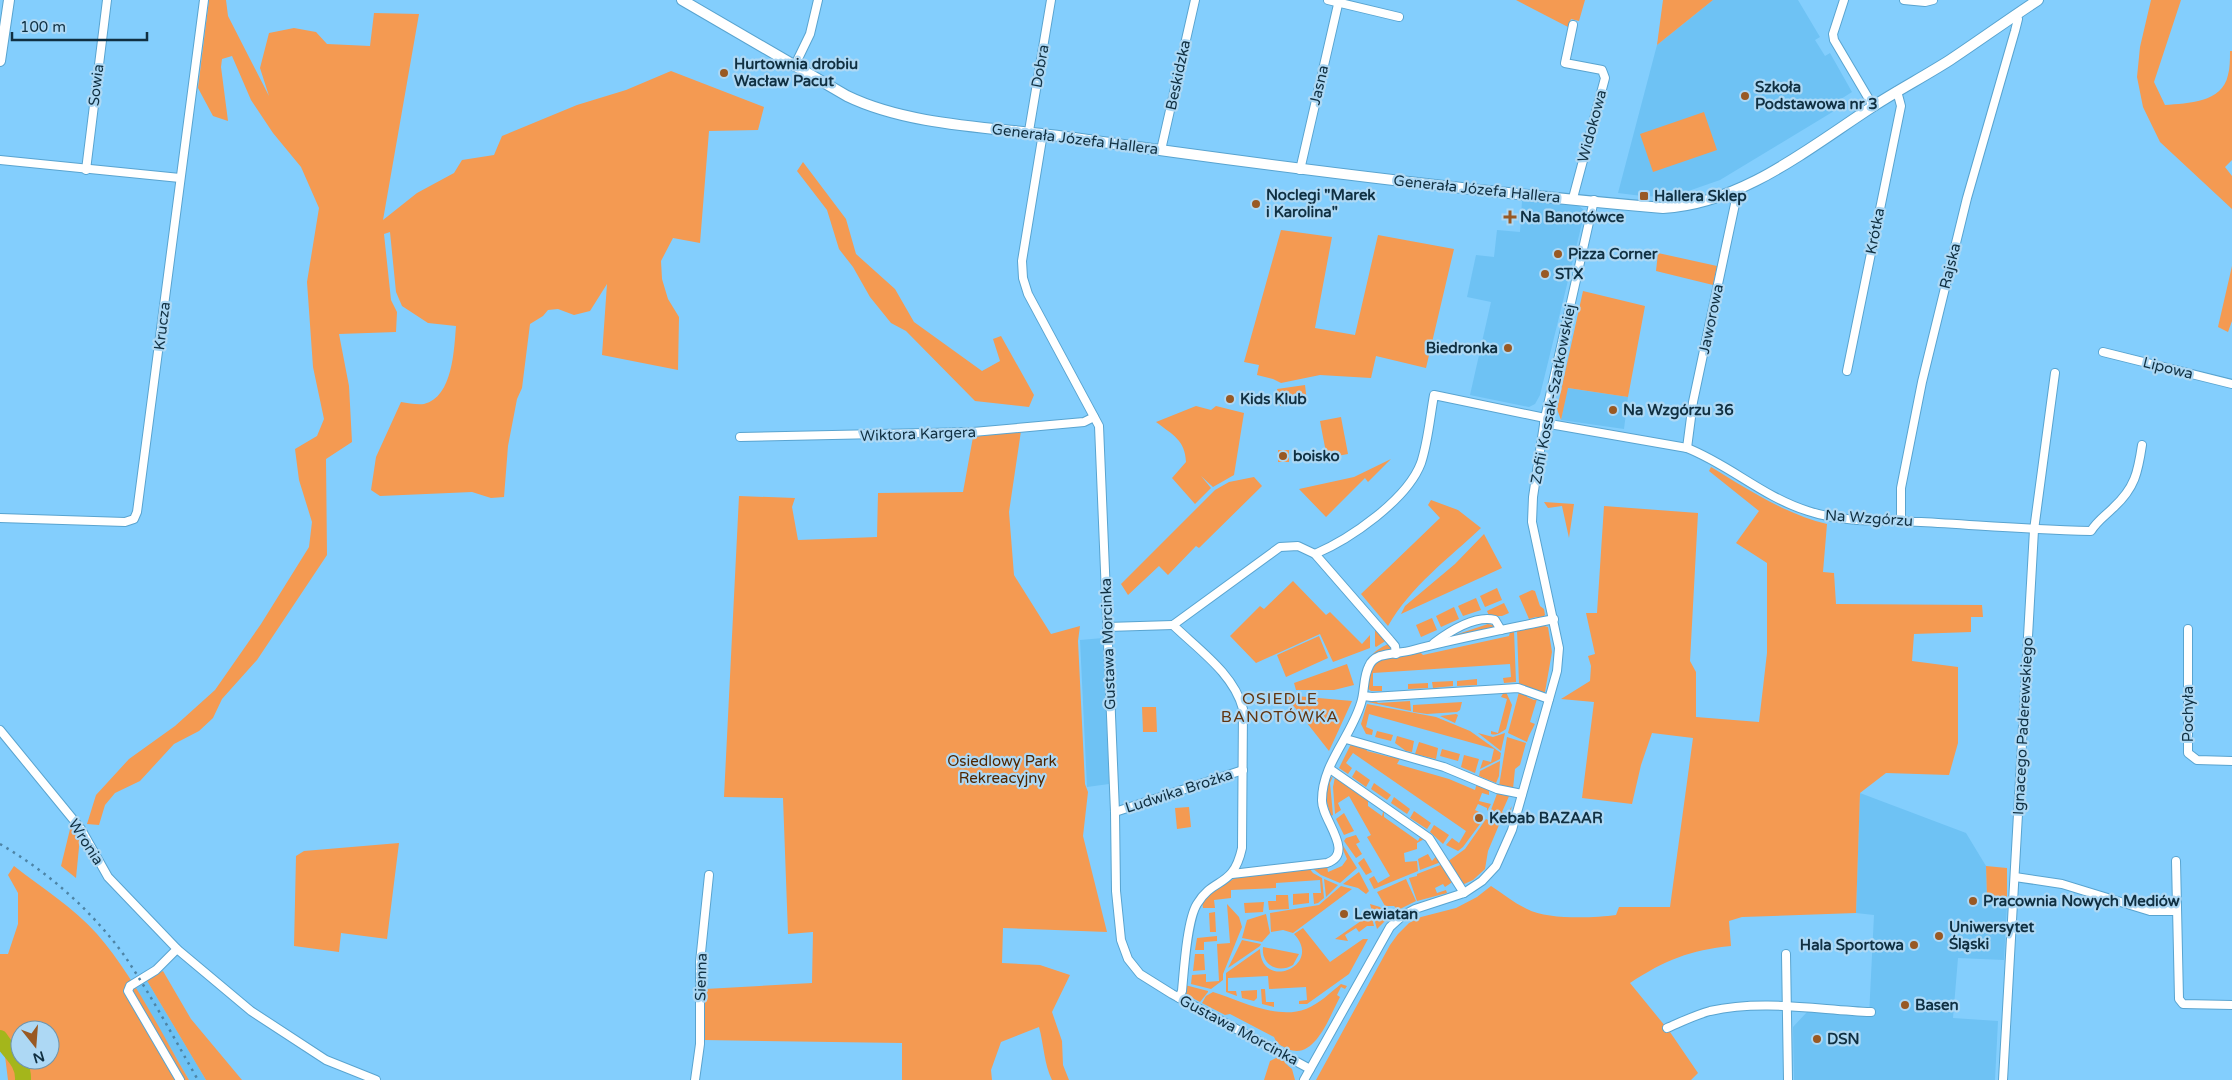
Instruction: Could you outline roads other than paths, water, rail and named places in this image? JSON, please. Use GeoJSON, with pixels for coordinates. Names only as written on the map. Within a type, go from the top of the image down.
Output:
{"type":"FeatureCollection","features":[{"type":"Feature","properties":{"kind":"street"},"geometry":{"type":"LineString","coordinates":[[0,61],[9,0]]}},
{"type":"Feature","properties":{"kind":"street","name":"Sowia"},"geometry":{"type":"LineString","coordinates":[[86,170],[106,0]]}},
{"type":"Feature","properties":{"kind":"street","name":"Krucza"},"geometry":{"type":"LineString","coordinates":[[0,518],[125,522],[134,518],[143,475],[204,0]]}},
{"type":"Feature","properties":{"kind":"street","name":"Generała Józefa Hallera"},"geometry":{"type":"LineString","coordinates":[[682,0],[847,96],[873,107],[902,114],[973,126],[1042,133],[1300,170],[1663,208],[1705,201],[1761,178],[1897,91],[1949,61],[2038,0]]}},
{"type":"Feature","properties":{"kind":"street"},"geometry":{"type":"LineString","coordinates":[[795,65],[810,34],[818,0]]}},
{"type":"Feature","properties":{"kind":"street","name":"Dobra"},"geometry":{"type":"LineString","coordinates":[[1029,132],[1051,0]]}},
{"type":"Feature","properties":{"kind":"street","name":"Beskidzka"},"geometry":{"type":"LineString","coordinates":[[1161,150],[1195,0]]}},
{"type":"Feature","properties":{"kind":"street"},"geometry":{"type":"LineString","coordinates":[[1328,0],[1339,1],[1399,17]]}},
{"type":"Feature","properties":{"kind":"street"},"geometry":{"type":"LineString","coordinates":[[1844,0],[1833,34],[1834,40],[1873,106]]}},
{"type":"Feature","properties":{"kind":"street"},"geometry":{"type":"LineString","coordinates":[[1904,0],[1925,2],[1933,0]]}},
{"type":"Feature","properties":{"kind":"street","name":"Jasna"},"geometry":{"type":"LineString","coordinates":[[1300,170],[1339,1]]}},
{"type":"Feature","properties":{"kind":"street","name":"Rajska"},"geometry":{"type":"LineString","coordinates":[[1901,521],[1901,488],[1922,382],[1967,198],[2015,31],[2018,19],[2016,15]]}},
{"type":"Feature","properties":{"kind":"street","name":"Widokowa"},"geometry":{"type":"LineString","coordinates":[[1572,198],[1605,78],[1602,70],[1565,64],[1573,25]]}},
{"type":"Feature","properties":{"kind":"street","name":"Krótka"},"geometry":{"type":"LineString","coordinates":[[1847,371],[1900,106],[1897,91]]}},
{"type":"Feature","properties":{"kind":"street","name":"Gustawa Morcinka"},"geometry":{"type":"LineString","coordinates":[[1042,133],[1022,261],[1023,278],[1028,294],[1099,426],[1115,812],[1116,891],[1121,940],[1128,959],[1140,974],[1179,998],[1310,1069]]}},
{"type":"Feature","properties":{"kind":"street"},"geometry":{"type":"LineString","coordinates":[[0,160],[180,178]]}},
{"type":"Feature","properties":{"kind":"street","name":"Jaworowa"},"geometry":{"type":"LineString","coordinates":[[1687,448],[1693,402],[1735,204],[1733,191]]}},
{"type":"Feature","properties":{"kind":"street","name":"Zofii Kossak-Szatkowskiej"},"geometry":{"type":"LineString","coordinates":[[1304,1080],[1390,927],[1402,916],[1415,909],[1464,893],[1486,877],[1500,859],[1512,830],[1557,671],[1559,648],[1532,516],[1535,478],[1544,421],[1594,200]]}},
{"type":"Feature","properties":{"kind":"street","name":"Lipowa"},"geometry":{"type":"LineString","coordinates":[[2103,352],[2232,384]]}},
{"type":"Feature","properties":{"kind":"street","name":"Ignacego Paderewskiego"},"geometry":{"type":"LineString","coordinates":[[2003,1080],[2034,530],[2055,373]]}},
{"type":"Feature","properties":{"kind":"street","name":"Na Wzgórzu"},"geometry":{"type":"LineString","coordinates":[[1315,554],[1367,524],[1387,506],[1414,476],[1421,463],[1434,395],[1544,421],[1687,448],[1709,457],[1758,489],[1806,511],[1839,518],[2034,530],[2092,531],[2100,519],[2122,500],[2137,476],[2142,444]]}},
{"type":"Feature","properties":{"kind":"street","name":"Wiktora Kargera"},"geometry":{"type":"LineString","coordinates":[[740,437],[876,436],[973,432],[1084,422],[1094,417]]}},
{"type":"Feature","properties":{"kind":"street"},"geometry":{"type":"LineString","coordinates":[[1107,627],[1173,625],[1280,547],[1298,546],[1315,554],[1391,641],[1396,654]]}},
{"type":"Feature","properties":{"kind":"street"},"geometry":{"type":"LineString","coordinates":[[1179,998],[1182,992],[1194,910],[1208,891],[1232,874],[1327,863],[1334,860],[1338,854],[1338,842],[1322,806],[1322,791],[1335,754],[1346,739],[1354,723],[1363,696],[1370,664],[1376,658],[1433,644],[1554,619]]}},
{"type":"Feature","properties":{"kind":"street"},"geometry":{"type":"LineString","coordinates":[[1433,644],[1455,629],[1477,621],[1495,620],[1501,630]]}},
{"type":"Feature","properties":{"kind":"street","name":"Ludwika Brożka"},"geometry":{"type":"LineString","coordinates":[[1173,625],[1228,678],[1239,695],[1243,709],[1242,848],[1238,864],[1232,874]]}},
{"type":"Feature","properties":{"kind":"street","name":"Pochyła"},"geometry":{"type":"LineString","coordinates":[[2188,629],[2188,752],[2197,760],[2232,761]]}},
{"type":"Feature","properties":{"kind":"street"},"geometry":{"type":"LineString","coordinates":[[1363,696],[1518,688],[1549,699]]}},
{"type":"Feature","properties":{"kind":"street","name":"Wronia"},"geometry":{"type":"LineString","coordinates":[[0,730],[81,828],[108,877],[177,949],[251,1011],[326,1060],[376,1080]]}},
{"type":"Feature","properties":{"kind":"street"},"geometry":{"type":"LineString","coordinates":[[1346,739],[1444,767],[1497,788],[1522,794]]}},
{"type":"Feature","properties":{"kind":"street"},"geometry":{"type":"LineString","coordinates":[[1330,769],[1429,838],[1464,893]]}},
{"type":"Feature","properties":{"kind":"street","name":"Ludwika Brożka"},"geometry":{"type":"LineString","coordinates":[[1115,812],[1243,770]]}},
{"type":"Feature","properties":{"kind":"street"},"geometry":{"type":"LineString","coordinates":[[2176,861],[2179,999],[2183,1004],[2232,1005]]}},
{"type":"Feature","properties":{"kind":"street","name":"Sienna"},"geometry":{"type":"LineString","coordinates":[[694,1080],[700,1044],[700,962],[709,875]]}},
{"type":"Feature","properties":{"kind":"street"},"geometry":{"type":"LineString","coordinates":[[2015,877],[2062,884],[2150,911],[2177,911]]}},
{"type":"Feature","properties":{"kind":"street"},"geometry":{"type":"LineString","coordinates":[[177,949],[156,970],[130,986],[128,991],[180,1080]]}},
{"type":"Feature","properties":{"kind":"street"},"geometry":{"type":"LineString","coordinates":[[1786,954],[1788,1080]]}},
{"type":"Feature","properties":{"kind":"street"},"geometry":{"type":"LineString","coordinates":[[1667,1028],[1708,1012],[1727,1008],[1777,1005],[1871,1012]]}},
{"type":"Feature","properties":{"kind":"waterway"},"geometry":{"type":"LineString","coordinates":[[0,1038],[19,1062],[23,1073],[23,1080]]}},
{"type":"Feature","properties":{"kind":"railway"},"geometry":{"type":"LineString","coordinates":[[0,844],[35,867],[68,893],[111,938],[144,986],[198,1080]]}},
{"type":"Feature","properties":{"kind":"place","name":"Hurtownia drobiu Wacław Pacut"},"geometry":{"type":"Point","coordinates":[724,73]}},
{"type":"Feature","properties":{"kind":"place","name":"Szkoła Podstawowa nr 3"},"geometry":{"type":"Point","coordinates":[1745,96]}},
{"type":"Feature","properties":{"kind":"place","name":"Hallera Sklep"},"geometry":{"type":"Point","coordinates":[1644,196]}},
{"type":"Feature","properties":{"kind":"place","name":"Noclegi \"Marek i Karolina\""},"geometry":{"type":"Point","coordinates":[1256,204]}},
{"type":"Feature","properties":{"kind":"place","name":"Na Banotówce"},"geometry":{"type":"Point","coordinates":[1510,217]}},
{"type":"Feature","properties":{"kind":"place","name":"Pizza Corner"},"geometry":{"type":"Point","coordinates":[1558,254]}},
{"type":"Feature","properties":{"kind":"place","name":"STX"},"geometry":{"type":"Point","coordinates":[1545,274]}},
{"type":"Feature","properties":{"kind":"place","name":"Biedronka"},"geometry":{"type":"Point","coordinates":[1508,348]}},
{"type":"Feature","properties":{"kind":"place","name":"Kids Klub"},"geometry":{"type":"Point","coordinates":[1230,399]}},
{"type":"Feature","properties":{"kind":"place","name":"Na Wzgórzu 36"},"geometry":{"type":"Point","coordinates":[1613,410]}},
{"type":"Feature","properties":{"kind":"place","name":"boisko"},"geometry":{"type":"Point","coordinates":[1283,456]}},
{"type":"Feature","properties":{"kind":"place","name":"Kebab BAZAAR"},"geometry":{"type":"Point","coordinates":[1479,818]}},
{"type":"Feature","properties":{"kind":"place","name":"Pracownia Nowych Mediów"},"geometry":{"type":"Point","coordinates":[1973,901]}},
{"type":"Feature","properties":{"kind":"place","name":"Lewiatan"},"geometry":{"type":"Point","coordinates":[1344,914]}},
{"type":"Feature","properties":{"kind":"place","name":"Uniwersytet Śląski"},"geometry":{"type":"Point","coordinates":[1939,936]}},
{"type":"Feature","properties":{"kind":"place","name":"Hala Sportowa"},"geometry":{"type":"Point","coordinates":[1914,945]}},
{"type":"Feature","properties":{"kind":"place","name":"Basen"},"geometry":{"type":"Point","coordinates":[1905,1005]}},
{"type":"Feature","properties":{"kind":"place","name":"DSN"},"geometry":{"type":"Point","coordinates":[1817,1039]}},
{"type":"Feature","properties":{"kind":"district","name":"OSIEDLE BANOTÓWKA"},"geometry":{"type":"Point","coordinates":[1280,707]}},
{"type":"Feature","properties":{"kind":"park label","name":"Osiedlowy Park Rekreacyjny"},"geometry":{"type":"Point","coordinates":[1002,770]}}]}
